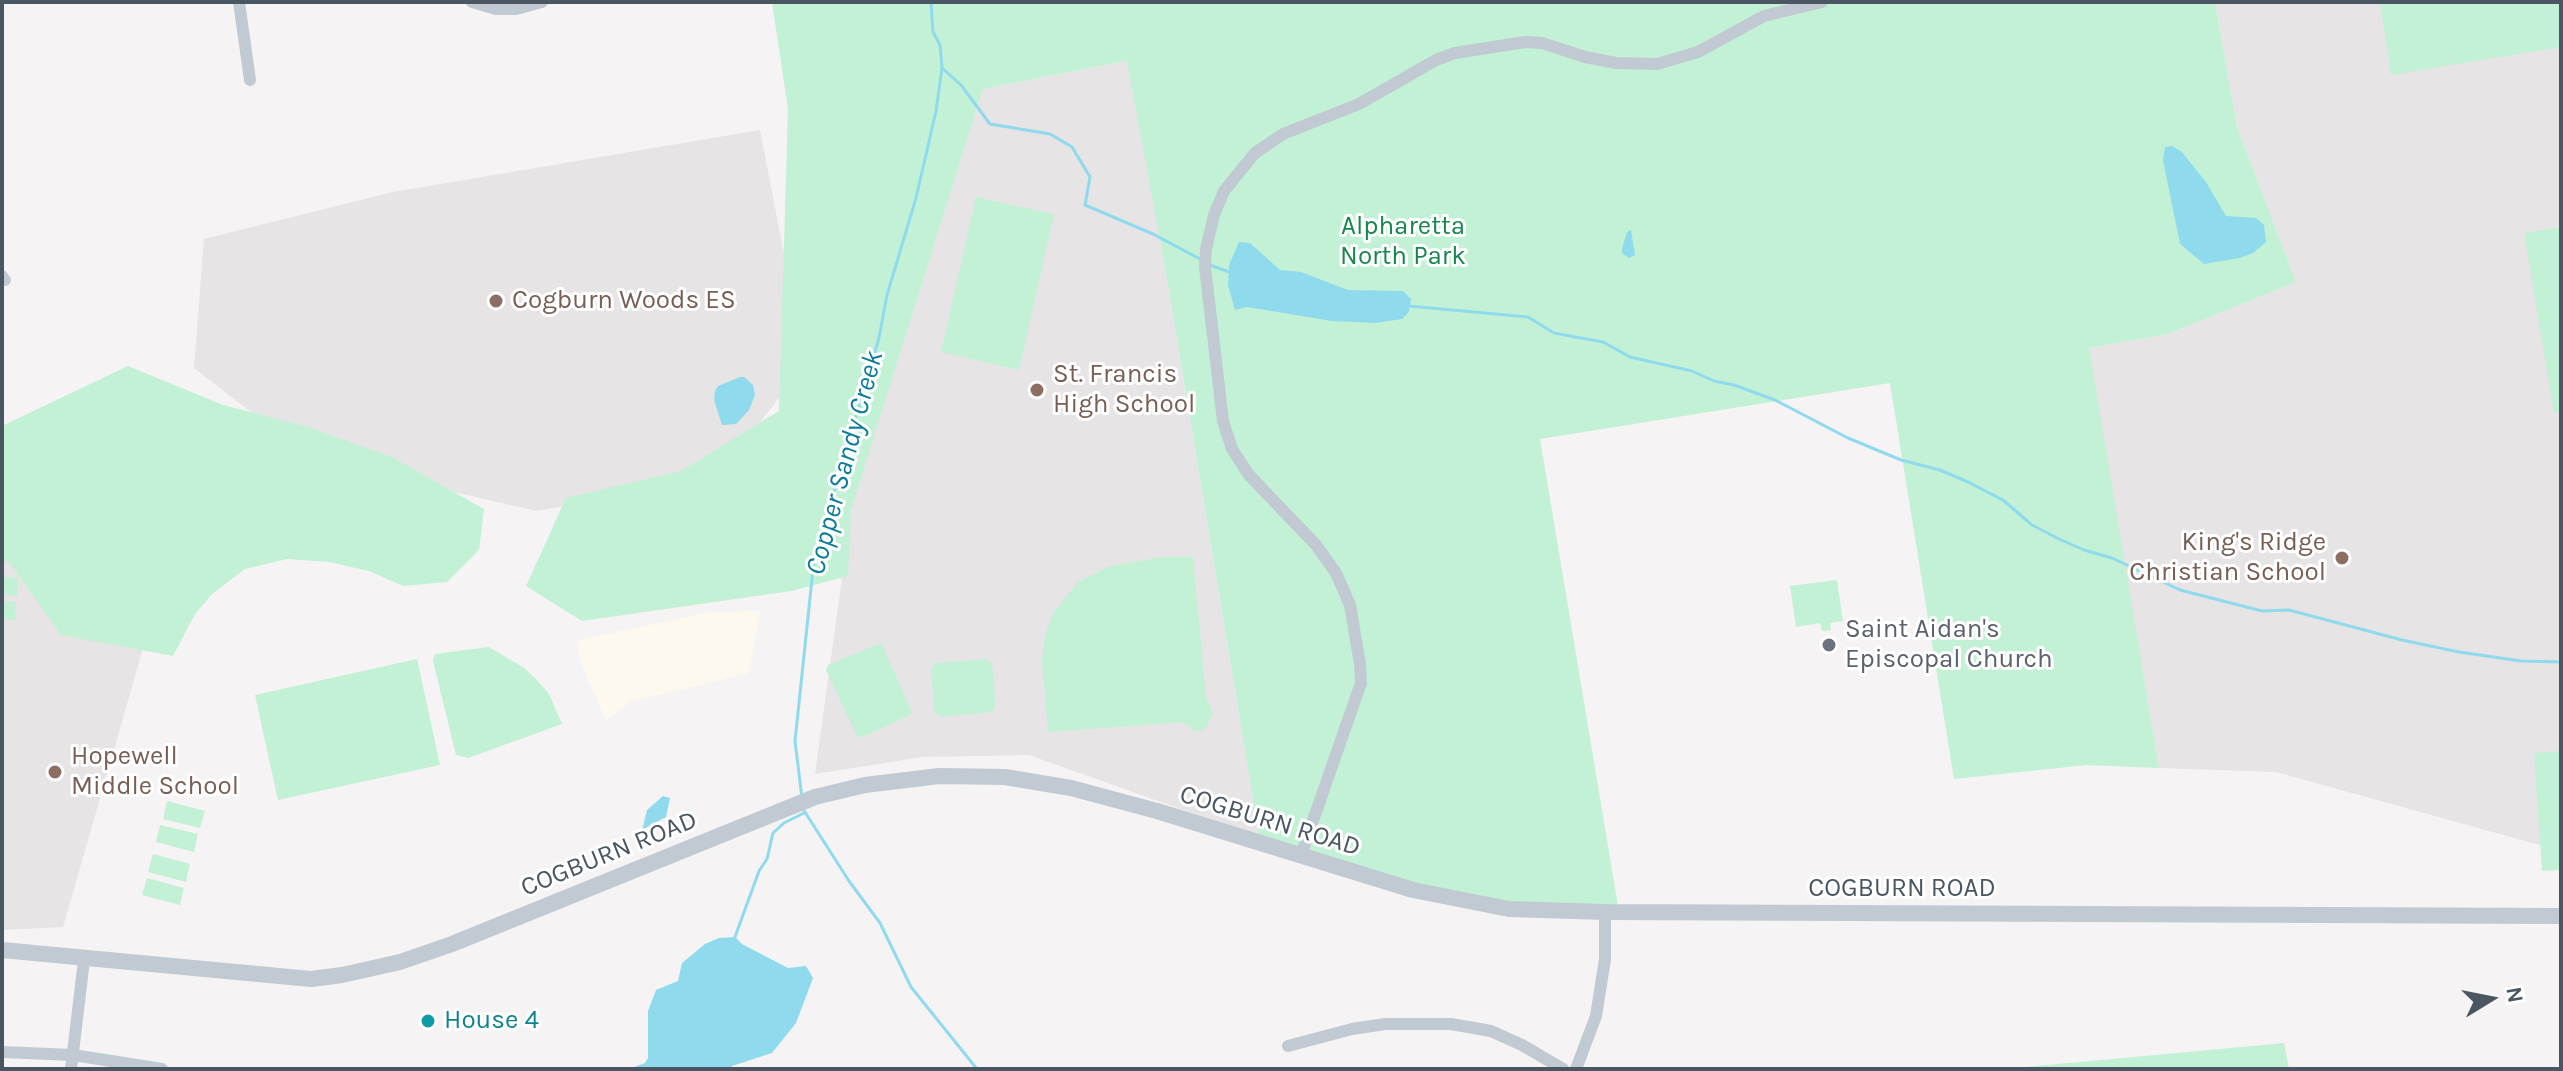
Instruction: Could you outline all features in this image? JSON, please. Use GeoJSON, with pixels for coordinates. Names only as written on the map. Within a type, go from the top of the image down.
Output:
{"type":"FeatureCollection","features":[{"type":"Feature","properties":{"kind":"street"},"geometry":{"type":"LineString","coordinates":[[239,2],[250,80]]}},
{"type":"Feature","properties":{"kind":"street"},"geometry":{"type":"LineString","coordinates":[[472,2],[496,9],[516,9],[542,2]]}},
{"type":"Feature","properties":{"kind":"street"},"geometry":{"type":"LineString","coordinates":[[1301,855],[1361,683],[1360,664],[1353,616],[1336,573],[1316,545],[1249,475],[1232,449],[1223,421],[1205,267],[1214,215],[1224,191],[1243,165],[1275,139],[1359,104],[1436,60],[1455,53],[1525,42],[1542,43],[1616,63],[1657,64],[1698,52],[1764,16],[1822,2]]}},
{"type":"Feature","properties":{"kind":"street","name":"COGBURN ROAD"},"geometry":{"type":"LineString","coordinates":[[2,950],[311,979],[370,970],[452,944],[815,797],[865,785],[939,776],[1005,777],[1071,788],[1413,890],[1509,909],[2561,916]]}},
{"type":"Feature","properties":{"kind":"street"},"geometry":{"type":"LineString","coordinates":[[1576,1069],[1596,1016],[1605,959],[1605,912]]}},
{"type":"Feature","properties":{"kind":"street"},"geometry":{"type":"LineString","coordinates":[[72,1062],[84,960]]}},
{"type":"Feature","properties":{"kind":"street"},"geometry":{"type":"LineString","coordinates":[[1288,1046],[1352,1029],[1385,1024],[1451,1024],[1491,1031],[1563,1069]]}},
{"type":"Feature","properties":{"kind":"street"},"geometry":{"type":"LineString","coordinates":[[2,1052],[72,1062],[162,1069]]}},
{"type":"Feature","properties":{"kind":"shaded area","name":"King's Ridge Christian School"},"geometry":{"type":"Polygon","coordinates":[[[2215,2],[2561,2],[2561,851],[2276,772],[2159,768],[2088,348],[2168,334],[2296,282],[2237,127],[2215,2]]]}},
{"type":"Feature","properties":{"kind":"shaded area","name":"St. Francis High School"},"geometry":{"type":"Polygon","coordinates":[[[1128,61],[1259,837],[1029,755],[922,757],[815,774],[852,506],[983,89],[1128,61]]]}},
{"type":"Feature","properties":{"kind":"shaded area","name":"Cogburn Woods ES"},"geometry":{"type":"Polygon","coordinates":[[[760,130],[805,363],[717,480],[536,511],[312,459],[194,368],[204,239],[393,192],[760,130]]]}},
{"type":"Feature","properties":{"kind":"shaded area","name":"Hopewell Middle School"},"geometry":{"type":"Polygon","coordinates":[[[2,538],[152,617],[63,927],[2,930],[2,538]]]}},
{"type":"Feature","properties":{"kind":"shaded area"},"geometry":{"type":"Polygon","coordinates":[[[760,611],[749,673],[630,702],[606,721],[580,660],[578,640],[711,612],[760,611]]]}},
{"type":"Feature","properties":{"kind":"green space","name":"Alpharetta North Park"},"geometry":{"type":"Polygon","coordinates":[[[772,2],[2215,2],[2237,127],[2296,282],[2168,334],[2089,348],[2159,768],[2087,765],[1954,779],[1890,383],[1540,439],[1620,918],[1478,899],[1347,871],[1259,837],[1169,290],[1127,61],[983,89],[851,510],[848,576],[791,591],[582,621],[526,586],[566,498],[681,471],[779,411],[788,109],[772,2]]]}},
{"type":"Feature","properties":{"kind":"green space"},"geometry":{"type":"Polygon","coordinates":[[[2380,2],[2561,2],[2561,47],[2391,75],[2380,2]]]}},
{"type":"Feature","properties":{"kind":"green space"},"geometry":{"type":"Polygon","coordinates":[[[976,197],[1054,214],[1019,370],[941,352],[976,197]]]}},
{"type":"Feature","properties":{"kind":"green space"},"geometry":{"type":"Polygon","coordinates":[[[2561,227],[2561,412],[2554,413],[2524,233],[2561,227]]]}},
{"type":"Feature","properties":{"kind":"green space"},"geometry":{"type":"Polygon","coordinates":[[[128,366],[223,405],[308,427],[392,457],[484,509],[479,550],[447,582],[403,586],[369,571],[329,562],[287,559],[245,569],[212,594],[195,614],[173,656],[61,635],[10,563],[2,559],[2,426],[128,366]]]}},
{"type":"Feature","properties":{"kind":"green space"},"geometry":{"type":"Polygon","coordinates":[[[1162,557],[1193,557],[1206,697],[1213,713],[1206,728],[1195,732],[1184,722],[1048,732],[1042,662],[1045,635],[1054,612],[1078,582],[1110,566],[1162,557]]]}},
{"type":"Feature","properties":{"kind":"green space"},"geometry":{"type":"Polygon","coordinates":[[[2,577],[18,578],[17,596],[2,595],[2,577]]]}},
{"type":"Feature","properties":{"kind":"green space"},"geometry":{"type":"Polygon","coordinates":[[[1837,580],[1843,621],[1830,623],[1831,630],[1822,631],[1820,623],[1796,627],[1790,586],[1837,580]]]}},
{"type":"Feature","properties":{"kind":"green space"},"geometry":{"type":"Polygon","coordinates":[[[2,601],[16,602],[15,620],[2,619],[2,601]]]}},
{"type":"Feature","properties":{"kind":"green space"},"geometry":{"type":"Polygon","coordinates":[[[882,645],[911,710],[910,715],[862,737],[857,736],[826,670],[828,665],[882,645]]]}},
{"type":"Feature","properties":{"kind":"green space"},"geometry":{"type":"Polygon","coordinates":[[[489,647],[524,668],[537,680],[549,694],[562,724],[468,758],[456,755],[433,661],[435,654],[489,647]]]}},
{"type":"Feature","properties":{"kind":"green space"},"geometry":{"type":"Polygon","coordinates":[[[417,659],[440,765],[278,800],[255,695],[417,659]]]}},
{"type":"Feature","properties":{"kind":"green space"},"geometry":{"type":"Polygon","coordinates":[[[986,659],[992,664],[996,707],[991,712],[940,717],[934,712],[931,669],[935,663],[986,659]]]}},
{"type":"Feature","properties":{"kind":"green space"},"geometry":{"type":"Polygon","coordinates":[[[2561,751],[2561,870],[2542,871],[2534,753],[2561,751]]]}},
{"type":"Feature","properties":{"kind":"green space"},"geometry":{"type":"Polygon","coordinates":[[[167,801],[205,811],[200,828],[163,819],[167,801]]]}},
{"type":"Feature","properties":{"kind":"green space"},"geometry":{"type":"Polygon","coordinates":[[[160,825],[198,834],[194,852],[156,842],[160,825]]]}},
{"type":"Feature","properties":{"kind":"green space"},"geometry":{"type":"Polygon","coordinates":[[[153,854],[190,864],[186,882],[148,872],[153,854]]]}},
{"type":"Feature","properties":{"kind":"green space"},"geometry":{"type":"Polygon","coordinates":[[[147,878],[184,888],[180,905],[142,895],[147,878]]]}},
{"type":"Feature","properties":{"kind":"green space"},"geometry":{"type":"Polygon","coordinates":[[[2284,1043],[2289,1069],[2001,1069],[2102,1060],[2284,1043]]]}},
{"type":"Feature","properties":{"kind":"water"},"geometry":{"type":"Polygon","coordinates":[[[2172,146],[2182,152],[2206,182],[2226,216],[2256,218],[2264,225],[2266,242],[2253,253],[2240,258],[2204,264],[2180,244],[2163,160],[2165,147],[2172,146]]]}},
{"type":"Feature","properties":{"kind":"water"},"geometry":{"type":"Polygon","coordinates":[[[1631,230],[1635,255],[1629,258],[1622,253],[1622,249],[1627,232],[1631,230]]]}},
{"type":"Feature","properties":{"kind":"water"},"geometry":{"type":"Polygon","coordinates":[[[1239,242],[1250,243],[1280,270],[1301,272],[1348,290],[1403,291],[1411,299],[1409,312],[1402,319],[1375,323],[1332,321],[1247,307],[1235,310],[1228,285],[1229,265],[1239,242]]]}},
{"type":"Feature","properties":{"kind":"water"},"geometry":{"type":"Polygon","coordinates":[[[740,377],[753,385],[755,395],[749,410],[736,424],[722,425],[714,400],[715,391],[718,386],[740,377]]]}},
{"type":"Feature","properties":{"kind":"water"},"geometry":{"type":"Polygon","coordinates":[[[663,796],[670,798],[666,817],[642,830],[647,810],[663,796]]]}},
{"type":"Feature","properties":{"kind":"water"},"geometry":{"type":"Polygon","coordinates":[[[735,937],[742,944],[788,968],[806,966],[813,978],[796,1023],[772,1053],[732,1066],[732,1069],[629,1069],[645,1063],[648,1058],[648,1011],[656,990],[678,981],[682,963],[705,944],[719,938],[735,937]]]}},
{"type":"Feature","properties":{"kind":"waterway","name":"Copper Sandy Creek"},"geometry":{"type":"LineString","coordinates":[[802,798],[795,741],[814,560],[879,338],[887,295],[916,198],[936,111],[942,68],[940,45],[933,32],[931,2]]}},
{"type":"Feature","properties":{"kind":"waterway"},"geometry":{"type":"LineString","coordinates":[[942,68],[961,85],[990,124],[1050,134],[1072,147],[1090,177],[1085,205],[1153,234],[1200,259]]}},
{"type":"Feature","properties":{"kind":"waterway"},"geometry":{"type":"LineString","coordinates":[[1210,265],[1229,272]]}},
{"type":"Feature","properties":{"kind":"waterway"},"geometry":{"type":"LineString","coordinates":[[1409,306],[1528,317],[1554,333],[1603,342],[1630,357],[1692,371],[1775,400],[1848,438],[1901,460],[1940,470],[1968,482],[2003,500],[2032,525],[2059,539],[2112,558],[2180,590],[2262,611],[2289,610],[2459,652],[2521,661],[2561,662]]}},
{"type":"Feature","properties":{"kind":"waterway","name":"Copper Sandy Creek"},"geometry":{"type":"LineString","coordinates":[[803,809],[880,923],[911,987],[977,1069]]}},
{"type":"Feature","properties":{"kind":"waterway"},"geometry":{"type":"LineString","coordinates":[[735,937],[759,871],[767,859],[773,833],[784,823],[804,813]]}},
{"type":"Feature","properties":{"kind":"place","name":"Cogburn Woods ES"},"geometry":{"type":"Point","coordinates":[496,301]}},
{"type":"Feature","properties":{"kind":"place","name":"St. Francis High School"},"geometry":{"type":"Point","coordinates":[1037,390]}},
{"type":"Feature","properties":{"kind":"place","name":"King's Ridge Christian School"},"geometry":{"type":"Point","coordinates":[2342,558]}},
{"type":"Feature","properties":{"kind":"place","name":"Saint Aidan's Episcopal Church"},"geometry":{"type":"Point","coordinates":[1829,645]}},
{"type":"Feature","properties":{"kind":"place","name":"Hopewell Middle School"},"geometry":{"type":"Point","coordinates":[55,772]}},
{"type":"Feature","properties":{"kind":"place","name":"House 4"},"geometry":{"type":"Point","coordinates":[428,1021]}}]}
